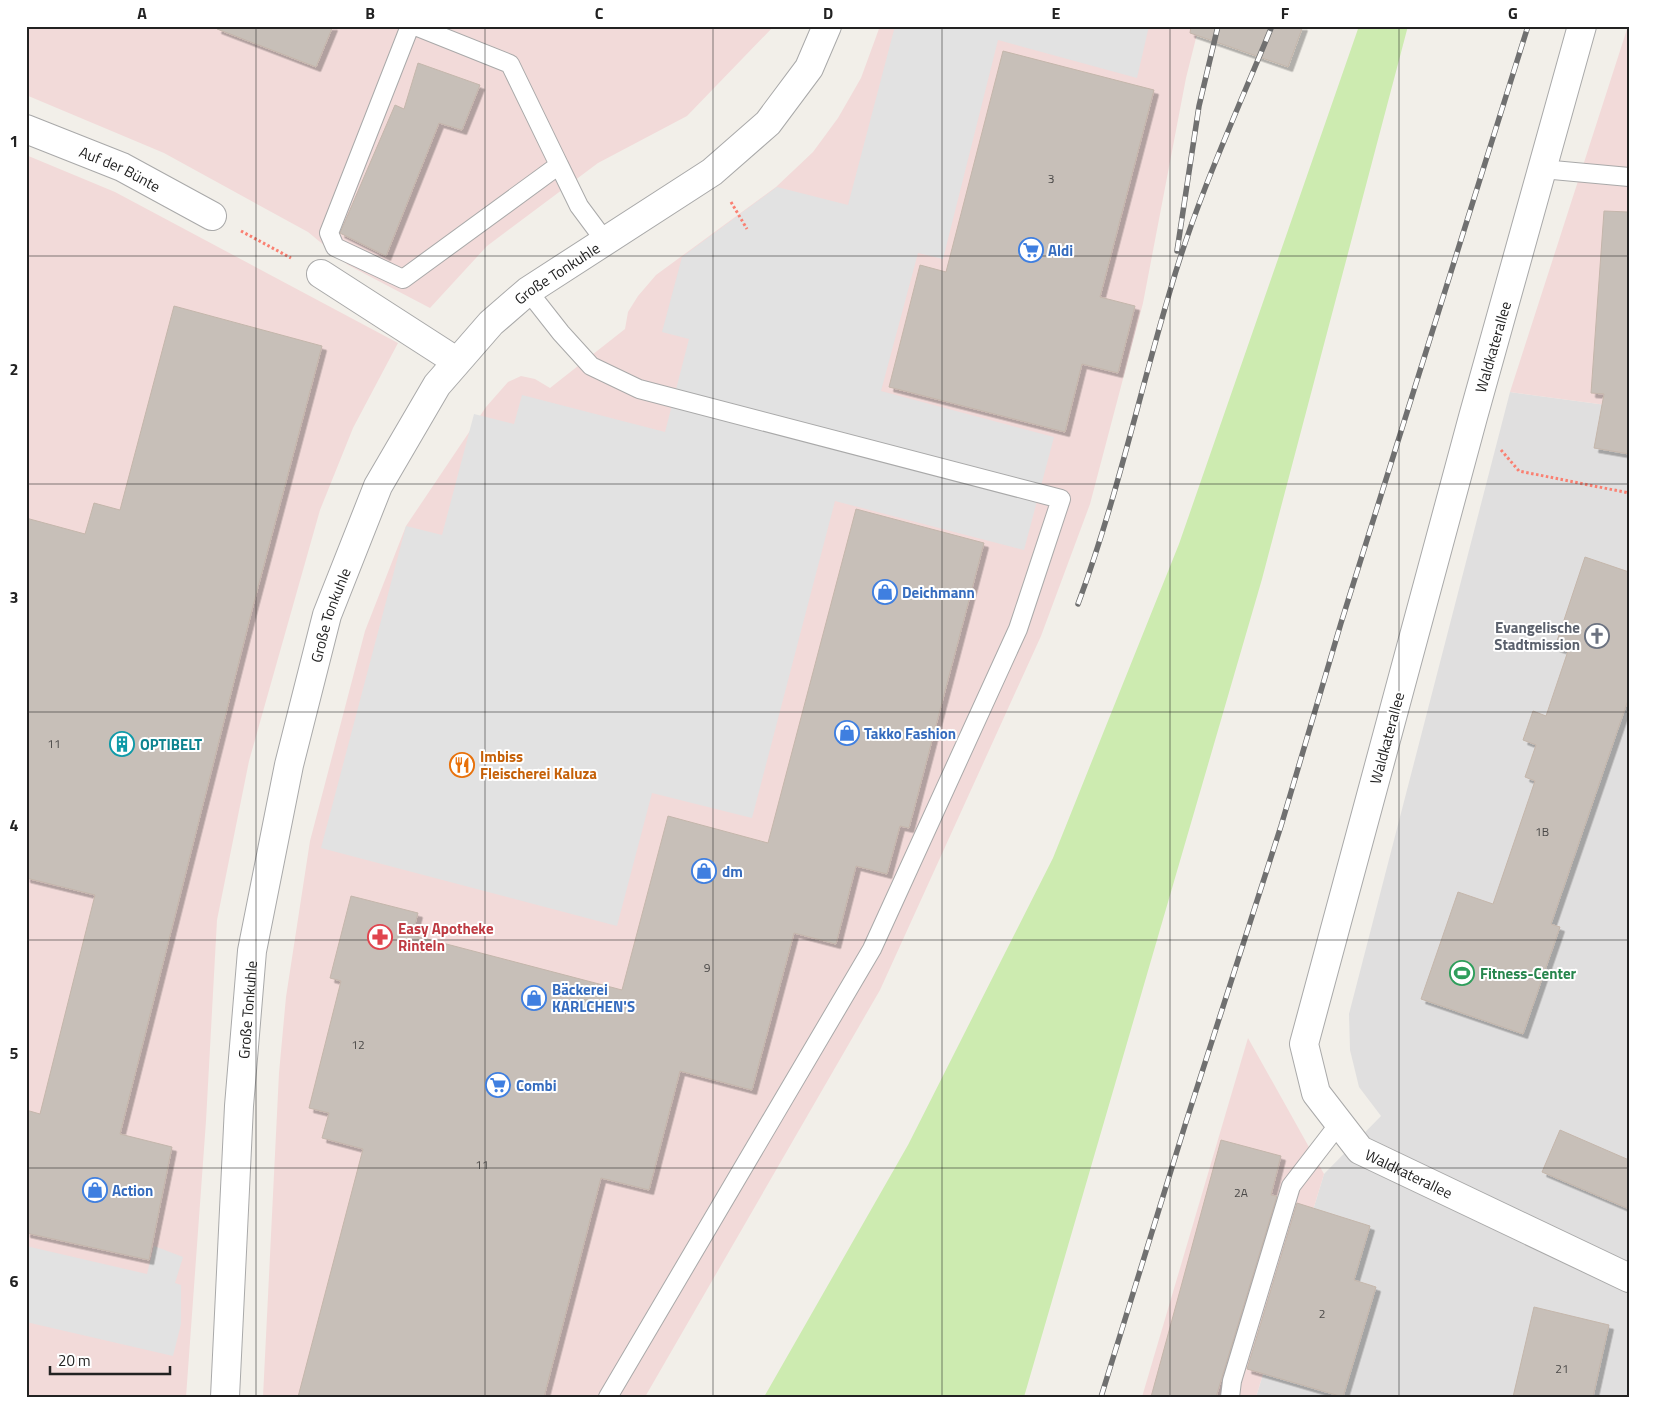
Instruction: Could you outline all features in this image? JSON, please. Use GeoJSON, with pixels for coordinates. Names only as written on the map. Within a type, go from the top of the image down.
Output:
{"type":"FeatureCollection","features":[{"type":"Feature","properties":{"kind":"street","name":"Große Tonkuhle"},"geometry":{"type":"LineString","coordinates":[[225,1397],[238,1106],[252,951],[289,766],[327,615],[378,486],[437,385],[491,323],[528,291],[712,172],[768,123],[809,68],[827,26]]}},
{"type":"Feature","properties":{"kind":"street","name":"Waldkaterallee"},"geometry":{"type":"LineString","coordinates":[[1582,26],[1473,418],[1304,1044],[1316,1093],[1338,1125],[1360,1150],[1629,1278]]}},
{"type":"Feature","properties":{"kind":"street","name":"Auf der Bünte"},"geometry":{"type":"LineString","coordinates":[[26,130],[122,167],[212,216]]}},
{"type":"Feature","properties":{"kind":"street"},"geometry":{"type":"LineString","coordinates":[[321,274],[456,361]]}},
{"type":"Feature","properties":{"kind":"lane"},"geometry":{"type":"LineString","coordinates":[[410,26],[329,233],[335,247],[403,279],[559,165]]}},
{"type":"Feature","properties":{"kind":"lane"},"geometry":{"type":"LineString","coordinates":[[416,26],[510,64],[579,206],[605,241]]}},
{"type":"Feature","properties":{"kind":"lane"},"geometry":{"type":"LineString","coordinates":[[1542,169],[1629,177]]}},
{"type":"Feature","properties":{"kind":"lane"},"geometry":{"type":"LineString","coordinates":[[321,274],[335,247]]}},
{"type":"Feature","properties":{"kind":"lane"},"geometry":{"type":"LineString","coordinates":[[528,291],[561,333],[591,366],[639,389],[1061,499],[1018,629],[872,949],[608,1397]]}},
{"type":"Feature","properties":{"kind":"lane"},"geometry":{"type":"LineString","coordinates":[[1230,1397],[1232,1381],[1292,1186],[1338,1125]]}},
{"type":"Feature","properties":{"kind":"path"},"geometry":{"type":"LineString","coordinates":[[212,216],[321,274]]}},
{"type":"Feature","properties":{"kind":"path"},"geometry":{"type":"LineString","coordinates":[[1473,418],[1519,471],[1629,493]]}},
{"type":"Feature","properties":{"kind":"shaded area"},"geometry":{"type":"Polygon","coordinates":[[[26,26],[774,26],[687,116],[598,163],[487,246],[430,308],[348,265],[308,232],[164,153],[26,95],[26,26]]]}},
{"type":"Feature","properties":{"kind":"shaded area"},"geometry":{"type":"Polygon","coordinates":[[[880,26],[1199,26],[1186,78],[1143,303],[1090,504],[1041,636],[880,990],[645,1397],[263,1397],[279,1073],[286,997],[310,841],[365,631],[406,526],[486,407],[508,382],[521,376],[535,379],[550,388],[625,329],[628,312],[638,296],[656,275],[776,187],[813,152],[838,118],[861,78],[880,26]]]}},
{"type":"Feature","properties":{"kind":"shaded area"},"geometry":{"type":"Polygon","coordinates":[[[895,26],[1149,26],[1137,78],[998,40],[943,259],[918,253],[881,391],[1054,437],[1024,550],[835,501],[752,818],[652,793],[617,926],[321,848],[406,526],[442,535],[474,414],[514,424],[522,395],[665,432],[689,339],[662,332],[682,257],[777,187],[848,205],[895,26]]]}},
{"type":"Feature","properties":{"kind":"shaded area"},"geometry":{"type":"Polygon","coordinates":[[[1628,26],[1629,408],[1510,392],[1628,26]]]}},
{"type":"Feature","properties":{"kind":"shaded area"},"geometry":{"type":"Polygon","coordinates":[[[26,155],[115,192],[398,343],[353,428],[320,510],[249,761],[217,920],[206,1121],[186,1397],[26,1397],[26,155]]]}},
{"type":"Feature","properties":{"kind":"shaded area"},"geometry":{"type":"Polygon","coordinates":[[[1510,392],[1629,408],[1629,1397],[1256,1397],[1324,1174],[1381,1116],[1359,1087],[1350,1050],[1349,1014],[1510,392]]]}},
{"type":"Feature","properties":{"kind":"shaded area"},"geometry":{"type":"Polygon","coordinates":[[[1248,1038],[1324,1174],[1256,1397],[1142,1397],[1248,1038]]]}},
{"type":"Feature","properties":{"kind":"shaded area"},"geometry":{"type":"Polygon","coordinates":[[[26,1246],[147,1274],[154,1246],[183,1257],[175,1283],[181,1285],[181,1324],[173,1356],[26,1322],[26,1246]]]}},
{"type":"Feature","properties":{"kind":"green space"},"geometry":{"type":"Polygon","coordinates":[[[1359,26],[1408,26],[1262,579],[1024,1397],[764,1397],[908,1145],[1053,858],[1179,544],[1359,26]]]}},
{"type":"Feature","properties":{"kind":"building"},"geometry":{"type":"Polygon","coordinates":[[[218,26],[333,26],[316,67],[217,29],[218,26]]]}},
{"type":"Feature","properties":{"kind":"building"},"geometry":{"type":"Polygon","coordinates":[[[1191,26],[1303,26],[1288,67],[1190,33],[1191,26]]]}},
{"type":"Feature","properties":{"kind":"building"},"geometry":{"type":"Polygon","coordinates":[[[1003,51],[1154,90],[1100,297],[1135,306],[1118,373],[1082,364],[1065,432],[889,387],[920,265],[946,272],[1003,51]]]}},
{"type":"Feature","properties":{"kind":"building"},"geometry":{"type":"Polygon","coordinates":[[[418,63],[480,85],[462,130],[439,123],[386,256],[340,233],[395,105],[404,109],[418,63]]]}},
{"type":"Feature","properties":{"kind":"building"},"geometry":{"type":"Polygon","coordinates":[[[1604,211],[1629,212],[1629,454],[1594,448],[1604,394],[1591,393],[1604,211]]]}},
{"type":"Feature","properties":{"kind":"building"},"geometry":{"type":"Polygon","coordinates":[[[174,306],[322,346],[252,610],[120,1134],[172,1147],[149,1260],[26,1233],[26,1110],[40,1114],[95,895],[26,878],[26,518],[85,534],[94,503],[120,510],[174,306]]]}},
{"type":"Feature","properties":{"kind":"building"},"geometry":{"type":"Polygon","coordinates":[[[856,509],[984,543],[909,828],[900,826],[887,874],[856,866],[836,944],[794,933],[752,1090],[680,1071],[649,1190],[601,1178],[544,1397],[298,1397],[363,1149],[322,1138],[329,1113],[309,1108],[341,981],[330,978],[351,896],[418,913],[412,935],[622,990],[668,816],[768,843],[856,509]]]}},
{"type":"Feature","properties":{"kind":"building"},"geometry":{"type":"Polygon","coordinates":[[[1585,557],[1629,572],[1629,697],[1551,924],[1560,927],[1523,1034],[1421,999],[1458,892],[1493,904],[1535,781],[1525,777],[1536,745],[1523,740],[1533,711],[1546,716],[1568,651],[1555,647],[1585,557]]]}},
{"type":"Feature","properties":{"kind":"building"},"geometry":{"type":"Polygon","coordinates":[[[1560,1130],[1629,1160],[1629,1209],[1542,1172],[1560,1130]]]}},
{"type":"Feature","properties":{"kind":"building"},"geometry":{"type":"Polygon","coordinates":[[[1221,1140],[1281,1156],[1271,1195],[1277,1196],[1216,1397],[1151,1397],[1221,1140]]]}},
{"type":"Feature","properties":{"kind":"building"},"geometry":{"type":"Polygon","coordinates":[[[1297,1203],[1370,1226],[1354,1280],[1376,1287],[1343,1397],[1247,1369],[1297,1203]]]}},
{"type":"Feature","properties":{"kind":"building"},"geometry":{"type":"Polygon","coordinates":[[[1534,1307],[1609,1325],[1593,1397],[1513,1397],[1534,1307]]]}},
{"type":"Feature","properties":{"kind":"railway"},"geometry":{"type":"LineString","coordinates":[[1177,251],[1199,106],[1218,26]]}},
{"type":"Feature","properties":{"kind":"railway"},"geometry":{"type":"LineString","coordinates":[[1078,604],[1116,488],[1180,257],[1217,157],[1272,26]]}},
{"type":"Feature","properties":{"kind":"railway"},"geometry":{"type":"LineString","coordinates":[[1101,1397],[1186,1122],[1281,826],[1341,623],[1528,26]]}},
{"type":"Feature","properties":{"kind":"place","name":"Aldi"},"geometry":{"type":"Point","coordinates":[1031,250]}},
{"type":"Feature","properties":{"kind":"place","name":"Deichmann"},"geometry":{"type":"Point","coordinates":[885,592]}},
{"type":"Feature","properties":{"kind":"place","name":"Evangelische Stadtmission"},"geometry":{"type":"Point","coordinates":[1597,636]}},
{"type":"Feature","properties":{"kind":"place","name":"Takko Fashion"},"geometry":{"type":"Point","coordinates":[847,733]}},
{"type":"Feature","properties":{"kind":"place","name":"OPTIBELT"},"geometry":{"type":"Point","coordinates":[122,744]}},
{"type":"Feature","properties":{"kind":"place","name":"Imbiss Fleischerei Kaluza"},"geometry":{"type":"Point","coordinates":[462,765]}},
{"type":"Feature","properties":{"kind":"place","name":"dm"},"geometry":{"type":"Point","coordinates":[704,871]}},
{"type":"Feature","properties":{"kind":"place","name":"Easy Apotheke Rinteln"},"geometry":{"type":"Point","coordinates":[380,937]}},
{"type":"Feature","properties":{"kind":"place","name":"Fitness-Center"},"geometry":{"type":"Point","coordinates":[1462,973]}},
{"type":"Feature","properties":{"kind":"place","name":"Bäckerei KARLCHEN'S"},"geometry":{"type":"Point","coordinates":[534,998]}},
{"type":"Feature","properties":{"kind":"place","name":"Combi"},"geometry":{"type":"Point","coordinates":[498,1085]}},
{"type":"Feature","properties":{"kind":"place","name":"Action"},"geometry":{"type":"Point","coordinates":[95,1190]}}]}
